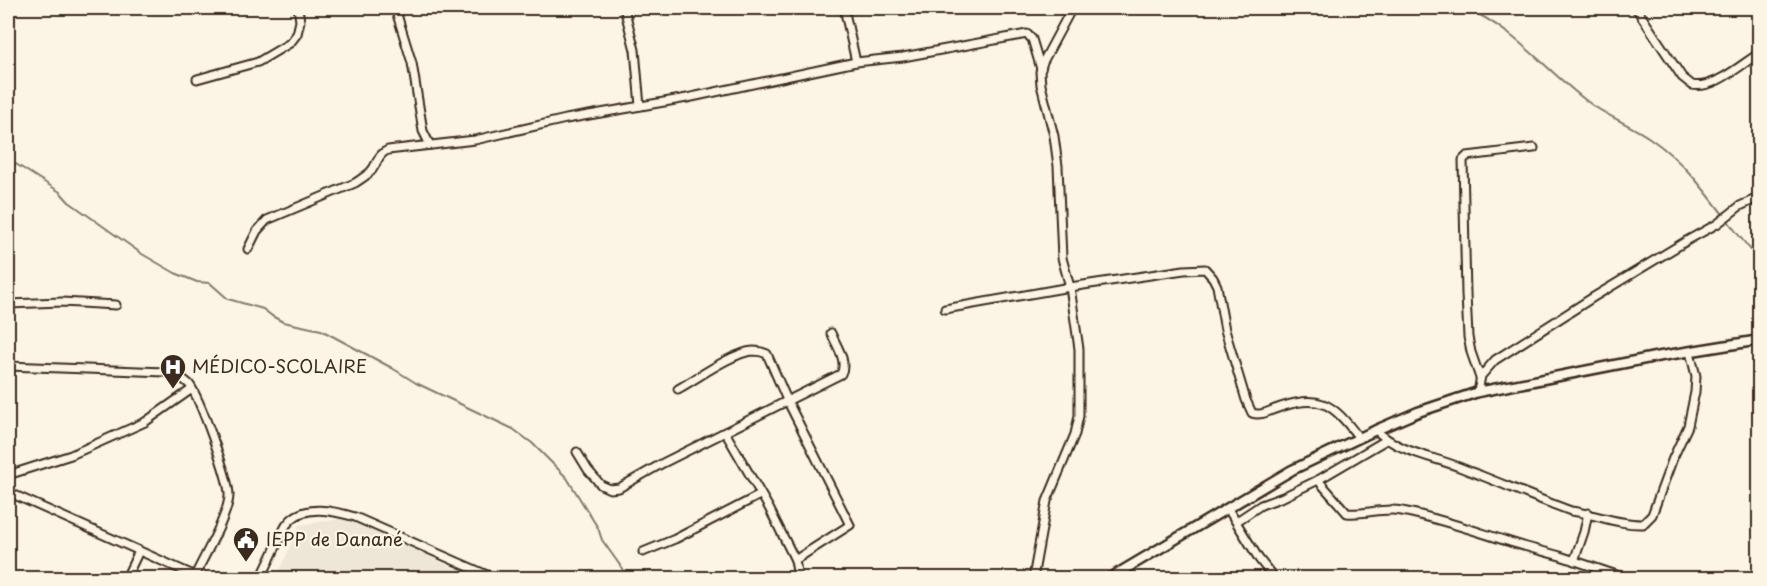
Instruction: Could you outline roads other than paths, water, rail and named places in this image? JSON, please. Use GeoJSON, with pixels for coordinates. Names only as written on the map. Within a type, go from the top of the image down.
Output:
{"type":"FeatureCollection","features":[{"type":"Feature","properties":{"kind":"main road"},"geometry":{"type":"LineString","coordinates":[[1110,579],[1292,470],[1418,412],[1479,392],[1760,340]]}},
{"type":"Feature","properties":{"kind":"street"},"geometry":{"type":"LineString","coordinates":[[197,79],[258,62],[290,43],[297,34],[300,21],[298,8]]}},
{"type":"Feature","properties":{"kind":"street"},"geometry":{"type":"LineString","coordinates":[[395,8],[412,63],[422,126],[430,145]]}},
{"type":"Feature","properties":{"kind":"street"},"geometry":{"type":"LineString","coordinates":[[624,8],[634,50],[640,106]]}},
{"type":"Feature","properties":{"kind":"street"},"geometry":{"type":"LineString","coordinates":[[844,8],[856,62]]}},
{"type":"Feature","properties":{"kind":"street"},"geometry":{"type":"LineString","coordinates":[[1034,579],[1047,501],[1075,434],[1079,416],[1079,349],[1070,287],[1062,258],[1059,166],[1040,80],[1041,69],[1072,8]]}},
{"type":"Feature","properties":{"kind":"street"},"geometry":{"type":"LineString","coordinates":[[1636,8],[1682,77],[1692,85],[1707,85],[1717,81],[1760,53]]}},
{"type":"Feature","properties":{"kind":"street"},"geometry":{"type":"LineString","coordinates":[[248,249],[257,231],[267,220],[356,183],[372,169],[384,152],[467,141],[566,119],[687,98],[856,62],[903,57],[1027,34],[1032,39],[1041,69]]}},
{"type":"Feature","properties":{"kind":"street"},"geometry":{"type":"LineString","coordinates":[[1479,392],[1480,378],[1468,337],[1463,160],[1467,156],[1534,148]]}},
{"type":"Feature","properties":{"kind":"street"},"geometry":{"type":"LineString","coordinates":[[1480,378],[1495,360],[1549,325],[1717,224],[1740,206],[1760,197]]}},
{"type":"Feature","properties":{"kind":"street"},"geometry":{"type":"LineString","coordinates":[[945,309],[1070,287],[1205,269],[1217,286],[1225,330],[1252,413],[1263,414],[1294,403],[1325,404],[1344,419],[1359,438]]}},
{"type":"Feature","properties":{"kind":"street"},"geometry":{"type":"LineString","coordinates":[[8,304],[62,302],[116,305]]}},
{"type":"Feature","properties":{"kind":"street"},"geometry":{"type":"LineString","coordinates":[[577,452],[598,483],[604,488],[614,490],[627,485],[663,463],[841,374],[844,363],[831,333]]}},
{"type":"Feature","properties":{"kind":"street"},"geometry":{"type":"LineString","coordinates":[[678,389],[744,353],[756,351],[767,354],[787,400],[850,525],[795,560]]}},
{"type":"Feature","properties":{"kind":"street"},"geometry":{"type":"LineString","coordinates":[[1376,430],[1386,440],[1406,449],[1571,511],[1632,524],[1643,524],[1652,515],[1672,458],[1688,426],[1696,376],[1690,352]]}},
{"type":"Feature","properties":{"kind":"street"},"geometry":{"type":"LineString","coordinates":[[8,366],[165,372],[177,375],[187,382],[208,424],[228,481],[230,495],[197,577],[8,492]]}},
{"type":"Feature","properties":{"kind":"street"},"geometry":{"type":"LineString","coordinates":[[8,475],[71,455],[145,422],[192,390]]}},
{"type":"Feature","properties":{"kind":"street"},"geometry":{"type":"LineString","coordinates":[[725,432],[795,560],[798,579]]}},
{"type":"Feature","properties":{"kind":"street"},"geometry":{"type":"LineString","coordinates":[[1237,521],[1262,505],[1318,480],[1386,440]]}},
{"type":"Feature","properties":{"kind":"street"},"geometry":{"type":"LineString","coordinates":[[1318,480],[1347,513],[1382,509],[1400,510],[1472,528],[1626,579]]}},
{"type":"Feature","properties":{"kind":"street"},"geometry":{"type":"LineString","coordinates":[[643,552],[760,495]]}},
{"type":"Feature","properties":{"kind":"street"},"geometry":{"type":"LineString","coordinates":[[1228,509],[1274,579]]}},
{"type":"Feature","properties":{"kind":"street"},"geometry":{"type":"LineString","coordinates":[[261,579],[288,523],[299,514],[322,510],[355,517],[494,579]]}},
{"type":"Feature","properties":{"kind":"street"},"geometry":{"type":"LineString","coordinates":[[1574,561],[1588,513]]}},
{"type":"Feature","properties":{"kind":"street"},"geometry":{"type":"LineString","coordinates":[[126,579],[139,551]]}},
{"type":"Feature","properties":{"kind":"waterway"},"geometry":{"type":"LineString","coordinates":[[1466,8],[1500,27],[1588,102],[1664,148],[1696,181],[1760,261]]}},
{"type":"Feature","properties":{"kind":"waterway"},"geometry":{"type":"LineString","coordinates":[[8,159],[60,192],[69,202],[142,254],[175,273],[197,282],[210,283],[228,299],[263,309],[283,322],[321,330],[416,383],[513,429],[532,443],[567,478],[598,528],[602,540],[629,578]]}},
{"type":"Feature","properties":{"kind":"place","name":"MÉDICO-SCOLAIRE"},"geometry":{"type":"Point","coordinates":[173,390]}},
{"type":"Feature","properties":{"kind":"place","name":"IEPP de Danané"},"geometry":{"type":"Point","coordinates":[246,563]}}]}
